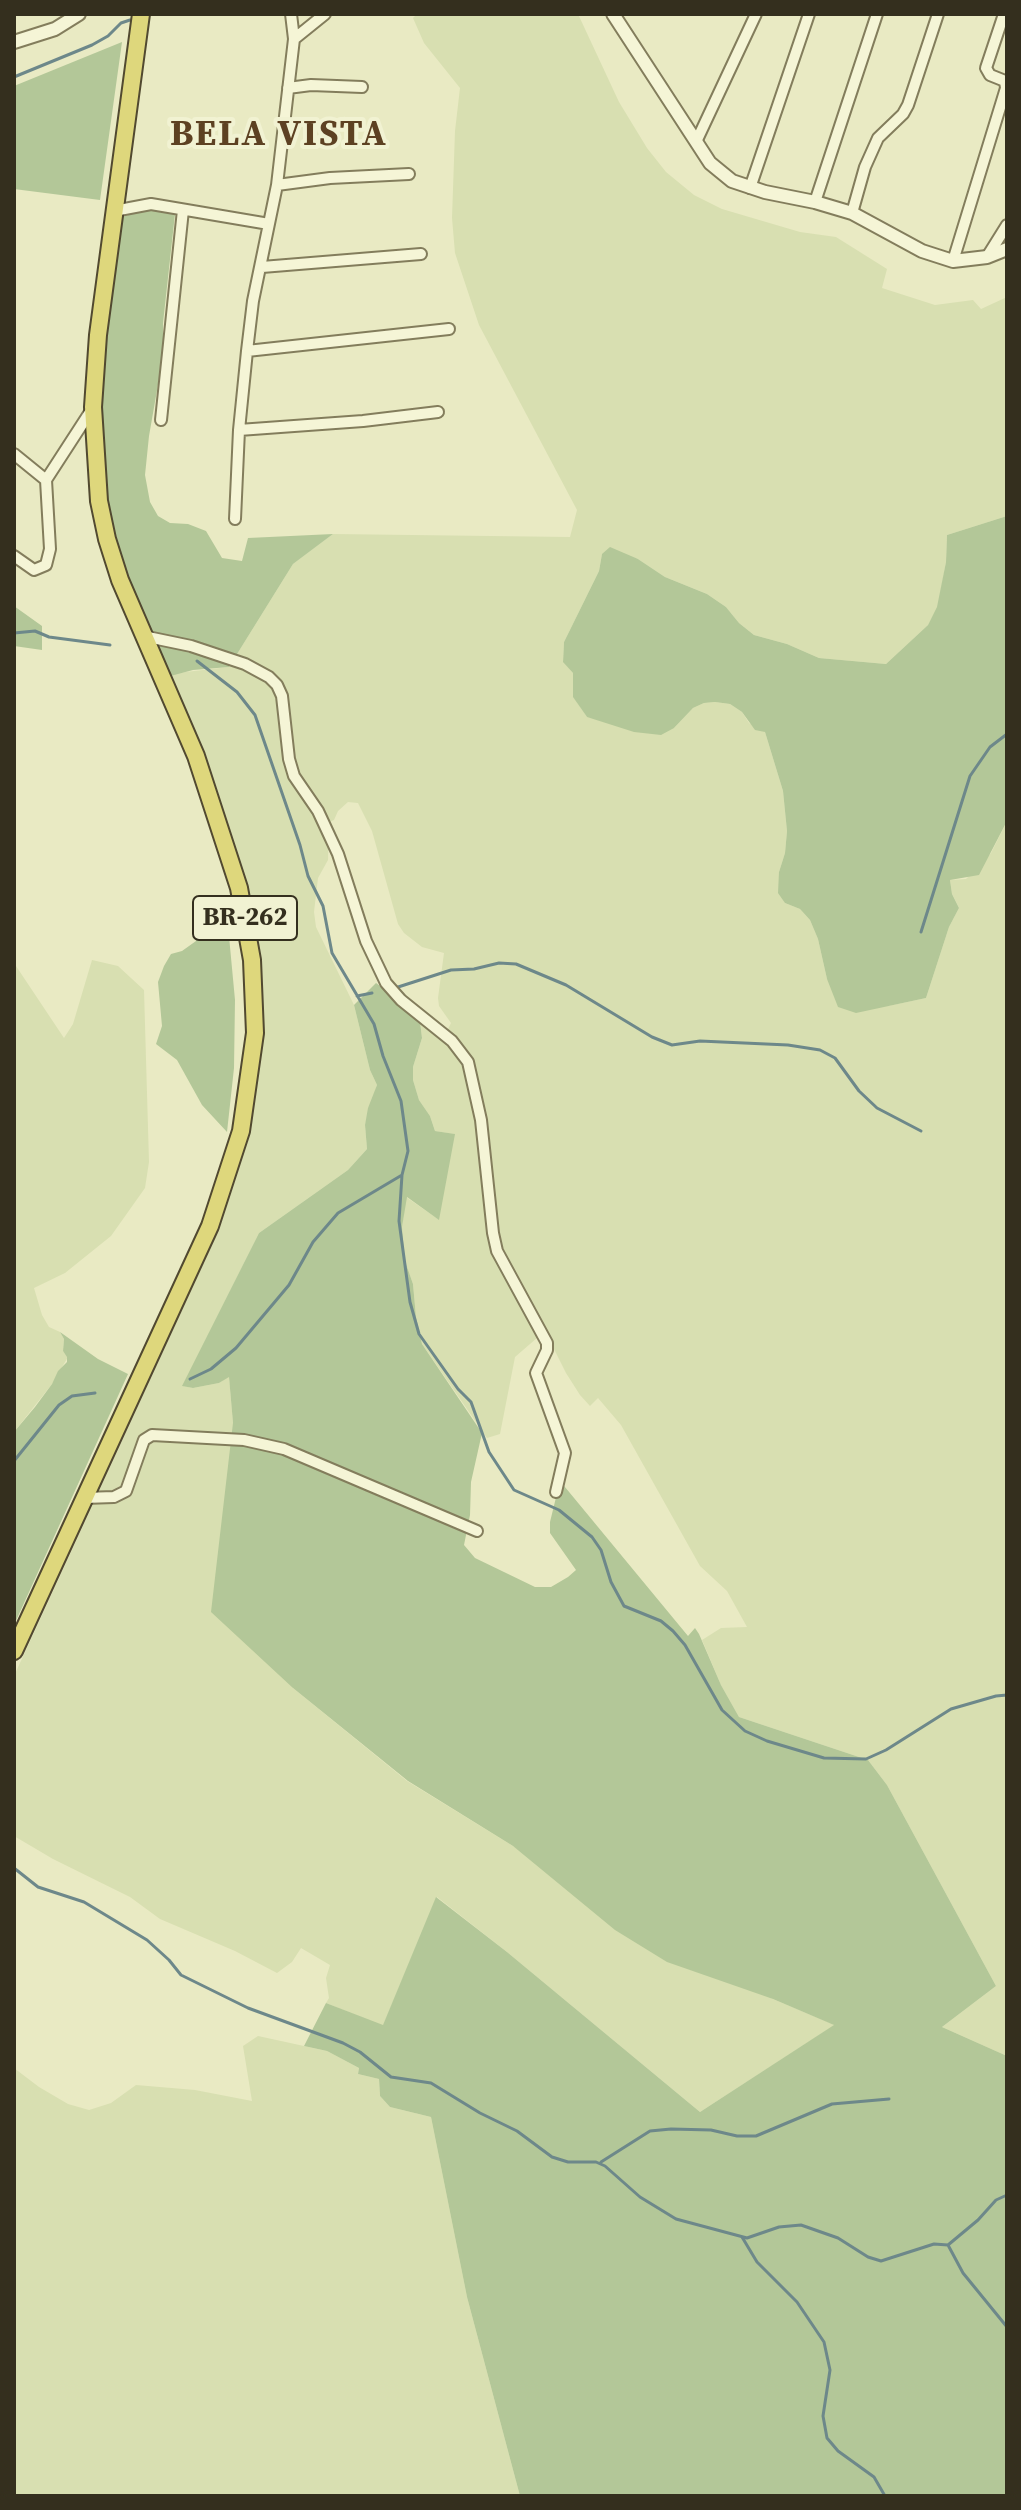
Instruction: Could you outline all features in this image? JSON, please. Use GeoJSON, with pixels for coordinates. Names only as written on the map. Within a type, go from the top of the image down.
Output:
{"type":"FeatureCollection","features":[{"type":"Feature","properties":{"kind":"highway","name":"BR-262"},"geometry":{"type":"LineString","coordinates":[[14,1651],[210,1226],[241,1131],[255,1033],[252,960],[239,888],[196,756],[120,580],[99,501],[93,407],[98,335],[141,14]]}},
{"type":"Feature","properties":{"kind":"street"},"geometry":{"type":"LineString","coordinates":[[14,42],[55,29],[79,14]]}},
{"type":"Feature","properties":{"kind":"street"},"geometry":{"type":"LineString","coordinates":[[235,519],[247,351],[253,301],[277,185],[294,39],[291,14]]}},
{"type":"Feature","properties":{"kind":"street"},"geometry":{"type":"LineString","coordinates":[[294,39],[311,18],[325,14]]}},
{"type":"Feature","properties":{"kind":"street"},"geometry":{"type":"LineString","coordinates":[[614,14],[696,142],[720,172],[732,181],[852,213],[922,251],[953,261],[987,257],[1007,249]]}},
{"type":"Feature","properties":{"kind":"street"},"geometry":{"type":"LineString","coordinates":[[696,142],[756,14]]}},
{"type":"Feature","properties":{"kind":"street"},"geometry":{"type":"LineString","coordinates":[[750,188],[809,14]]}},
{"type":"Feature","properties":{"kind":"street"},"geometry":{"type":"LineString","coordinates":[[815,202],[877,14]]}},
{"type":"Feature","properties":{"kind":"street"},"geometry":{"type":"LineString","coordinates":[[852,213],[865,167],[878,138],[908,105],[938,14]]}},
{"type":"Feature","properties":{"kind":"street"},"geometry":{"type":"LineString","coordinates":[[953,261],[1006,88],[1003,80],[990,75],[986,66],[1004,14]]}},
{"type":"Feature","properties":{"kind":"street"},"geometry":{"type":"LineString","coordinates":[[288,88],[311,85],[362,87]]}},
{"type":"Feature","properties":{"kind":"street"},"geometry":{"type":"LineString","coordinates":[[277,185],[330,178],[409,174]]}},
{"type":"Feature","properties":{"kind":"street"},"geometry":{"type":"LineString","coordinates":[[114,211],[151,204],[269,224]]}},
{"type":"Feature","properties":{"kind":"street"},"geometry":{"type":"LineString","coordinates":[[161,420],[183,210]]}},
{"type":"Feature","properties":{"kind":"street"},"geometry":{"type":"LineString","coordinates":[[987,257],[1007,225]]}},
{"type":"Feature","properties":{"kind":"street"},"geometry":{"type":"LineString","coordinates":[[262,267],[421,254]]}},
{"type":"Feature","properties":{"kind":"street"},"geometry":{"type":"LineString","coordinates":[[247,351],[449,329]]}},
{"type":"Feature","properties":{"kind":"street"},"geometry":{"type":"LineString","coordinates":[[14,556],[34,570],[46,565],[50,549],[46,480],[93,407]]}},
{"type":"Feature","properties":{"kind":"street"},"geometry":{"type":"LineString","coordinates":[[239,430],[438,412]]}},
{"type":"Feature","properties":{"kind":"street"},"geometry":{"type":"LineString","coordinates":[[14,454],[46,480]]}},
{"type":"Feature","properties":{"kind":"street"},"geometry":{"type":"LineString","coordinates":[[143,636],[191,646],[245,664],[277,685],[282,696],[289,759],[294,776],[318,811],[338,854],[366,941],[386,983],[401,1000],[452,1041],[468,1062],[481,1120],[497,1251],[547,1343],[547,1350],[536,1373],[565,1453],[556,1492]]}},
{"type":"Feature","properties":{"kind":"street"},"geometry":{"type":"LineString","coordinates":[[84,1498],[114,1497],[126,1491],[141,1446],[152,1435],[244,1440],[284,1449],[477,1531]]}},
{"type":"Feature","properties":{"kind":"green space"},"geometry":{"type":"Polygon","coordinates":[[[417,14],[578,14],[619,102],[647,148],[666,172],[694,195],[722,209],[800,232],[836,237],[887,269],[882,288],[935,305],[973,300],[981,309],[1007,297],[1007,516],[947,535],[938,607],[928,625],[886,664],[819,658],[787,644],[754,635],[726,607],[707,594],[665,577],[638,559],[602,554],[599,571],[564,642],[563,661],[573,673],[573,696],[587,717],[674,728],[693,708],[715,702],[730,704],[742,712],[749,723],[765,732],[783,791],[787,831],[779,872],[785,903],[800,909],[810,920],[818,939],[827,979],[888,1006],[926,998],[949,927],[959,908],[950,880],[966,879],[991,853],[1007,821],[1007,2056],[942,2027],[996,1986],[887,1785],[868,1760],[739,1717],[702,1640],[721,1628],[747,1627],[727,1591],[700,1566],[621,1425],[598,1398],[590,1406],[580,1395],[545,1331],[515,1357],[500,1434],[487,1438],[422,1344],[413,1284],[405,1261],[402,1227],[406,1197],[438,1219],[454,1134],[435,1131],[430,1116],[419,1100],[413,1080],[413,1067],[422,1038],[420,1022],[444,1037],[451,1023],[439,1006],[438,998],[444,953],[422,947],[398,924],[372,831],[358,803],[348,802],[329,822],[328,860],[318,878],[314,912],[316,927],[354,1005],[370,1070],[377,1085],[365,1125],[367,1149],[348,1170],[259,1233],[183,1386],[193,1388],[219,1383],[229,1376],[233,1423],[293,1688],[407,1781],[773,1999],[835,2025],[700,2112],[437,1897],[383,2026],[326,2003],[329,1998],[326,1978],[330,1965],[301,1948],[292,1962],[277,1973],[160,1919],[130,1897],[14,1836],[14,1676],[213,1243],[248,1136],[256,1069],[247,904],[159,679],[177,673],[229,667],[293,564],[333,534],[570,537],[577,510],[479,325],[455,253],[452,218],[460,88],[424,43],[413,18],[417,14]]]}},
{"type":"Feature","properties":{"kind":"green space"},"geometry":{"type":"Polygon","coordinates":[[[122,42],[100,200],[14,189],[14,86],[122,42]]]}},
{"type":"Feature","properties":{"kind":"green space"},"geometry":{"type":"Polygon","coordinates":[[[162,209],[175,214],[163,323],[163,356],[145,475],[150,502],[158,516],[170,523],[188,524],[206,531],[222,558],[242,561],[248,538],[333,534],[293,564],[229,667],[193,670],[159,679],[140,636],[100,487],[99,376],[119,218],[145,210],[162,209]]]}},
{"type":"Feature","properties":{"kind":"green space"},"geometry":{"type":"Polygon","coordinates":[[[1007,516],[1007,821],[979,875],[950,880],[959,908],[949,927],[926,998],[856,1013],[838,1007],[810,920],[800,909],[785,903],[778,893],[787,831],[783,791],[765,732],[755,730],[742,712],[730,704],[715,702],[693,708],[674,728],[661,735],[634,732],[587,717],[573,697],[573,673],[563,662],[564,642],[599,571],[602,554],[610,547],[638,559],[665,577],[707,594],[726,607],[754,635],[787,644],[819,658],[886,664],[928,625],[937,607],[946,562],[947,535],[1007,516]]]}},
{"type":"Feature","properties":{"kind":"green space"},"geometry":{"type":"Polygon","coordinates":[[[14,606],[42,626],[42,650],[14,646],[14,606]]]}},
{"type":"Feature","properties":{"kind":"green space"},"geometry":{"type":"Polygon","coordinates":[[[227,915],[235,1000],[234,1068],[227,1132],[202,1105],[177,1060],[156,1044],[162,1026],[158,982],[164,966],[171,954],[182,951],[227,915]]]}},
{"type":"Feature","properties":{"kind":"green space"},"geometry":{"type":"Polygon","coordinates":[[[92,960],[118,966],[144,990],[149,1162],[145,1188],[111,1236],[65,1273],[34,1288],[42,1315],[49,1327],[60,1332],[64,1339],[63,1351],[68,1357],[52,1384],[14,1432],[14,963],[64,1038],[73,1024],[92,960]]]}},
{"type":"Feature","properties":{"kind":"green space"},"geometry":{"type":"Polygon","coordinates":[[[376,983],[413,1010],[420,1022],[422,1038],[413,1067],[419,1100],[430,1116],[435,1131],[455,1134],[439,1220],[407,1197],[402,1227],[405,1261],[413,1284],[422,1344],[482,1433],[471,1482],[470,1515],[464,1545],[475,1558],[535,1587],[551,1587],[568,1577],[576,1570],[550,1533],[560,1481],[688,1636],[695,1628],[739,1717],[868,1760],[887,1785],[996,1986],[942,2027],[1007,2056],[1007,2496],[520,2496],[467,2297],[431,2117],[390,2107],[380,2096],[379,2079],[358,2074],[359,2068],[327,2051],[304,2046],[326,2003],[383,2025],[436,1897],[700,2112],[834,2025],[773,1999],[667,1962],[615,1930],[513,1846],[408,1781],[293,1688],[211,1612],[233,1423],[229,1377],[219,1383],[193,1388],[182,1386],[259,1233],[348,1170],[367,1149],[365,1125],[377,1085],[370,1070],[354,1005],[376,983]]]}},
{"type":"Feature","properties":{"kind":"green space"},"geometry":{"type":"Polygon","coordinates":[[[60,1332],[98,1359],[128,1374],[14,1625],[14,1432],[67,1362],[60,1332]]]}},
{"type":"Feature","properties":{"kind":"green space"},"geometry":{"type":"Polygon","coordinates":[[[258,2036],[327,2051],[359,2068],[358,2074],[379,2079],[380,2096],[390,2107],[431,2117],[467,2297],[520,2496],[14,2496],[14,2068],[68,2104],[89,2110],[111,2103],[136,2085],[195,2090],[252,2101],[243,2046],[258,2036]]]}},
{"type":"Feature","properties":{"kind":"waterway"},"geometry":{"type":"LineString","coordinates":[[14,77],[92,45],[108,36],[121,23],[130,20]]}},
{"type":"Feature","properties":{"kind":"waterway"},"geometry":{"type":"LineString","coordinates":[[14,633],[35,631],[49,637],[110,645]]}},
{"type":"Feature","properties":{"kind":"waterway"},"geometry":{"type":"LineString","coordinates":[[197,661],[237,692],[255,715],[308,876],[323,906],[332,953],[374,1024],[401,1101],[408,1151],[402,1175],[399,1221],[410,1302],[419,1334],[458,1389],[471,1402],[489,1452],[514,1490],[559,1510],[592,1537],[601,1550],[611,1582],[624,1606],[661,1621],[673,1631],[685,1645],[722,1710],[745,1731],[767,1741],[824,1758],[866,1759],[951,1709],[1007,1695]]}},
{"type":"Feature","properties":{"kind":"waterway"},"geometry":{"type":"LineString","coordinates":[[921,932],[970,776],[990,747],[1007,734]]}},
{"type":"Feature","properties":{"kind":"waterway"},"geometry":{"type":"LineString","coordinates":[[395,988],[451,970],[499,963],[516,964],[566,985],[652,1037],[672,1045],[700,1041],[788,1045],[820,1050],[835,1058],[859,1091],[877,1108],[921,1131]]}},
{"type":"Feature","properties":{"kind":"waterway"},"geometry":{"type":"LineString","coordinates":[[357,996],[372,993]]}},
{"type":"Feature","properties":{"kind":"waterway"},"geometry":{"type":"LineString","coordinates":[[190,1379],[211,1369],[236,1348],[289,1285],[313,1242],[338,1213],[402,1175]]}},
{"type":"Feature","properties":{"kind":"waterway"},"geometry":{"type":"LineString","coordinates":[[14,1461],[59,1405],[72,1396],[95,1393]]}},
{"type":"Feature","properties":{"kind":"waterway"},"geometry":{"type":"LineString","coordinates":[[14,1868],[38,1887],[84,1902],[147,1940],[181,1975],[248,2008],[343,2043],[360,2052],[391,2077],[431,2083],[517,2131],[552,2157],[568,2162],[596,2162],[605,2166],[640,2197],[676,2219],[747,2238],[779,2227],[801,2225],[838,2238],[868,2257],[881,2261],[934,2244],[948,2245],[963,2273],[1007,2327]]}},
{"type":"Feature","properties":{"kind":"waterway"},"geometry":{"type":"LineString","coordinates":[[601,2162],[650,2131],[711,2130],[737,2136],[756,2136],[832,2104],[889,2099]]}},
{"type":"Feature","properties":{"kind":"waterway"},"geometry":{"type":"LineString","coordinates":[[948,2245],[996,2200],[1007,2195]]}},
{"type":"Feature","properties":{"kind":"waterway"},"geometry":{"type":"LineString","coordinates":[[742,2237],[757,2262],[797,2302],[824,2342],[830,2370],[823,2416],[827,2438],[838,2451],[874,2477],[885,2496]]}},
{"type":"Feature","properties":{"kind":"district","name":"BELA VISTA"},"geometry":{"type":"Point","coordinates":[279,136]}}]}
